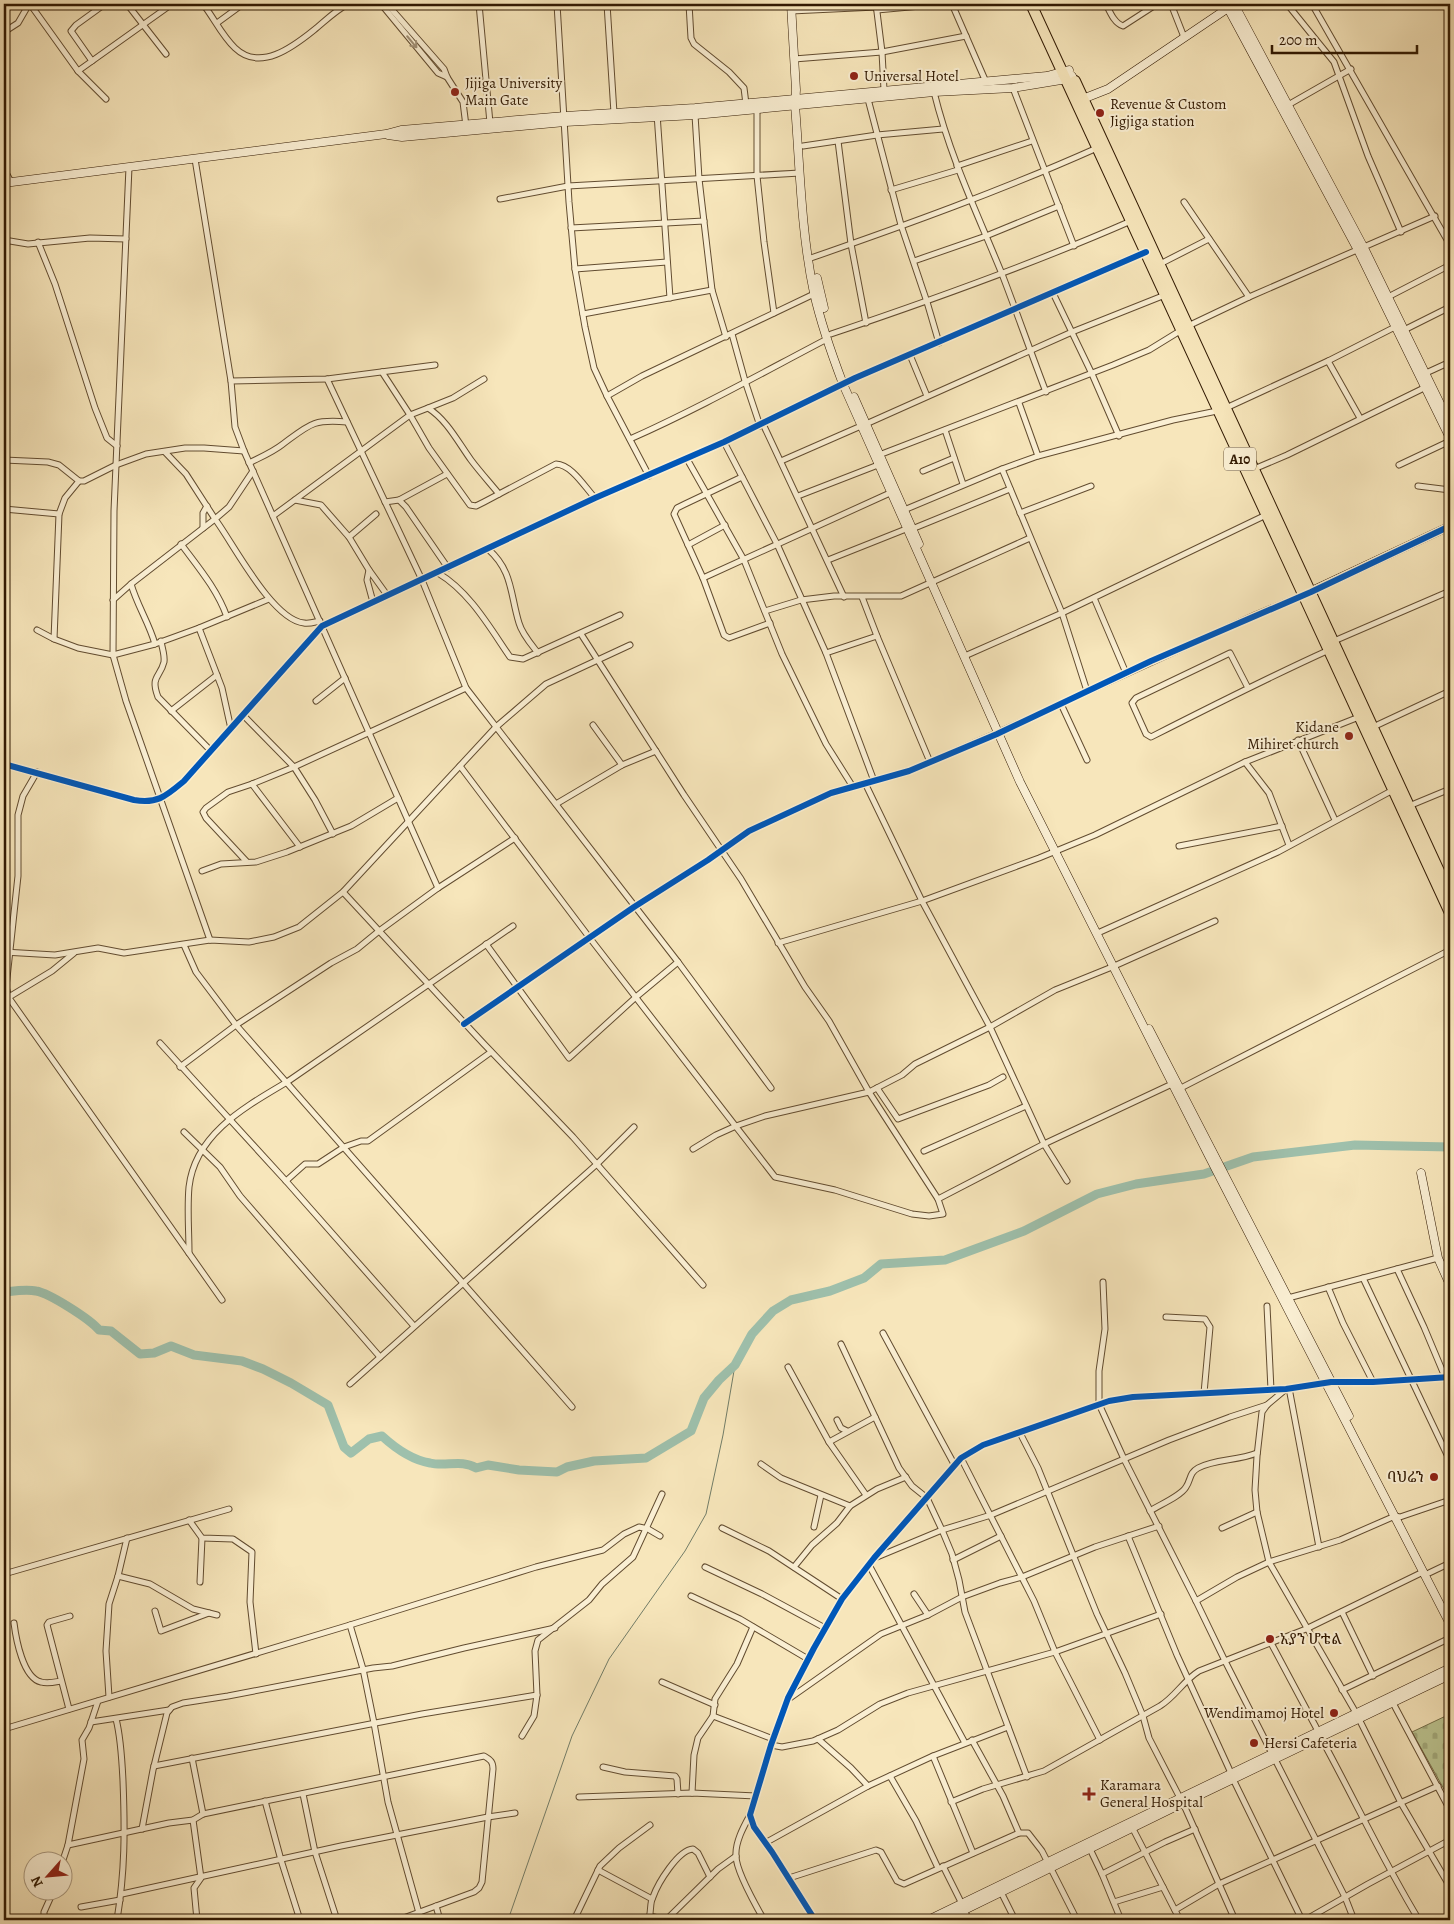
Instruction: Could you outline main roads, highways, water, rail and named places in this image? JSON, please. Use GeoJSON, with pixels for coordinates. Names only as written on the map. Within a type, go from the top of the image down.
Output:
{"type":"FeatureCollection","features":[{"type":"Feature","properties":{"kind":"highway","name":"A10"},"geometry":{"type":"LineString","coordinates":[[1031,4],[1068,74]]}},
{"type":"Feature","properties":{"kind":"highway","name":"A10"},"geometry":{"type":"LineString","coordinates":[[1038,4],[1080,100],[1160,264],[1185,328],[1266,515],[1307,594]]}},
{"type":"Feature","properties":{"kind":"highway","name":"A10"},"geometry":{"type":"LineString","coordinates":[[1080,100],[1098,148],[1166,294],[1185,328]]}},
{"type":"Feature","properties":{"kind":"highway","name":"A10"},"geometry":{"type":"LineString","coordinates":[[1221,410],[1253,470],[1331,646],[1373,727],[1409,807],[1447,880],[1450,895]]}},
{"type":"Feature","properties":{"kind":"highway","name":"A10"},"geometry":{"type":"LineString","coordinates":[[1331,646],[1359,716],[1450,913]]}},
{"type":"Feature","properties":{"kind":"main road"},"geometry":{"type":"LineString","coordinates":[[1080,100],[1108,89],[1232,5]]}},
{"type":"Feature","properties":{"kind":"main road"},"geometry":{"type":"LineString","coordinates":[[1232,5],[1288,105],[1361,249],[1450,439]]}},
{"type":"Feature","properties":{"kind":"main road"},"geometry":{"type":"LineString","coordinates":[[1232,5],[1388,297],[1450,424]]}},
{"type":"Feature","properties":{"kind":"main road"},"geometry":{"type":"LineString","coordinates":[[791,7],[800,172],[811,259],[829,337]]}},
{"type":"Feature","properties":{"kind":"main road"},"geometry":{"type":"LineString","coordinates":[[7,182],[386,134],[466,129],[614,113],[695,114],[756,108],[884,90],[1068,74]]}},
{"type":"Feature","properties":{"kind":"main road"},"geometry":{"type":"LineString","coordinates":[[466,129],[490,123],[657,113],[746,104],[868,99],[934,92],[1013,88],[1068,74]]}},
{"type":"Feature","properties":{"kind":"main road"},"geometry":{"type":"LineString","coordinates":[[797,102],[803,146],[814,294],[878,465],[967,655],[999,733]]}},
{"type":"Feature","properties":{"kind":"main road"},"geometry":{"type":"LineString","coordinates":[[863,425],[904,510],[909,529]]}},
{"type":"Feature","properties":{"kind":"main road"},"geometry":{"type":"LineString","coordinates":[[1307,594],[1450,526]]}},
{"type":"Feature","properties":{"kind":"main road"},"geometry":{"type":"LineString","coordinates":[[933,582],[999,733],[1114,966],[1397,1516],[1450,1615]]}},
{"type":"Feature","properties":{"kind":"main road"},"geometry":{"type":"LineString","coordinates":[[1057,851],[1100,932],[1114,966]]}},
{"type":"Feature","properties":{"kind":"main road"},"geometry":{"type":"LineString","coordinates":[[1421,1173],[1439,1261],[1450,1285]]}},
{"type":"Feature","properties":{"kind":"main road"},"geometry":{"type":"LineString","coordinates":[[1234,1199],[1288,1298],[1328,1382]]}},
{"type":"Feature","properties":{"kind":"main road"},"geometry":{"type":"LineString","coordinates":[[1426,1572],[1450,1624]]}},
{"type":"Feature","properties":{"kind":"main road"},"geometry":{"type":"LineString","coordinates":[[944,1920],[963,1907],[1357,1716],[1450,1668]]}},
{"type":"Feature","properties":{"kind":"main road"},"geometry":{"type":"LineString","coordinates":[[1357,1716],[1393,1703],[1450,1675]]}},
{"type":"Feature","properties":{"kind":"main road"},"geometry":{"type":"LineString","coordinates":[[928,1920],[1001,1892],[1049,1865],[1090,1849],[1132,1825]]}},
{"type":"Feature","properties":{"kind":"waterway"},"geometry":{"type":"LineString","coordinates":[[4,1292],[32,1290],[50,1296],[79,1313],[99,1330],[111,1331],[140,1354],[154,1353],[171,1346],[194,1355],[242,1361],[263,1369],[328,1405],[344,1447],[351,1453],[369,1439],[382,1436],[404,1452],[430,1463],[465,1464],[476,1468],[488,1465],[519,1470],[557,1472],[567,1467],[594,1461],[646,1458],[691,1431],[704,1398],[735,1365],[752,1334],[773,1311],[791,1300],[830,1291],[864,1278],[881,1264],[945,1260],[1024,1231],[1097,1194],[1136,1184],[1204,1174],[1253,1157],[1355,1145],[1450,1147]]}},
{"type":"Feature","properties":{"kind":"waterway"},"geometry":{"type":"LineString","coordinates":[[508,1920],[572,1736],[609,1659],[685,1551],[706,1514],[723,1435],[735,1365]]}},
{"type":"Feature","properties":{"kind":"place","name":"Universal Hotel"},"geometry":{"type":"Point","coordinates":[854,76]}},
{"type":"Feature","properties":{"kind":"place","name":"Jijiga University Main Gate"},"geometry":{"type":"Point","coordinates":[455,92]}},
{"type":"Feature","properties":{"kind":"place","name":"Revenue & Custom Jigjiga station"},"geometry":{"type":"Point","coordinates":[1100,113]}},
{"type":"Feature","properties":{"kind":"place","name":"Kidane Mihiret church"},"geometry":{"type":"Point","coordinates":[1349,736]}},
{"type":"Feature","properties":{"kind":"place","name":"ባህሬን"},"geometry":{"type":"Point","coordinates":[1434,1477]}},
{"type":"Feature","properties":{"kind":"place","name":"አያን ሆቴል"},"geometry":{"type":"Point","coordinates":[1270,1639]}},
{"type":"Feature","properties":{"kind":"place","name":"Wendimamoj Hotel"},"geometry":{"type":"Point","coordinates":[1334,1713]}},
{"type":"Feature","properties":{"kind":"place","name":"Hersi Cafeteria"},"geometry":{"type":"Point","coordinates":[1254,1743]}},
{"type":"Feature","properties":{"kind":"place","name":"Karamara General Hospital"},"geometry":{"type":"Point","coordinates":[1089,1794]}}]}
